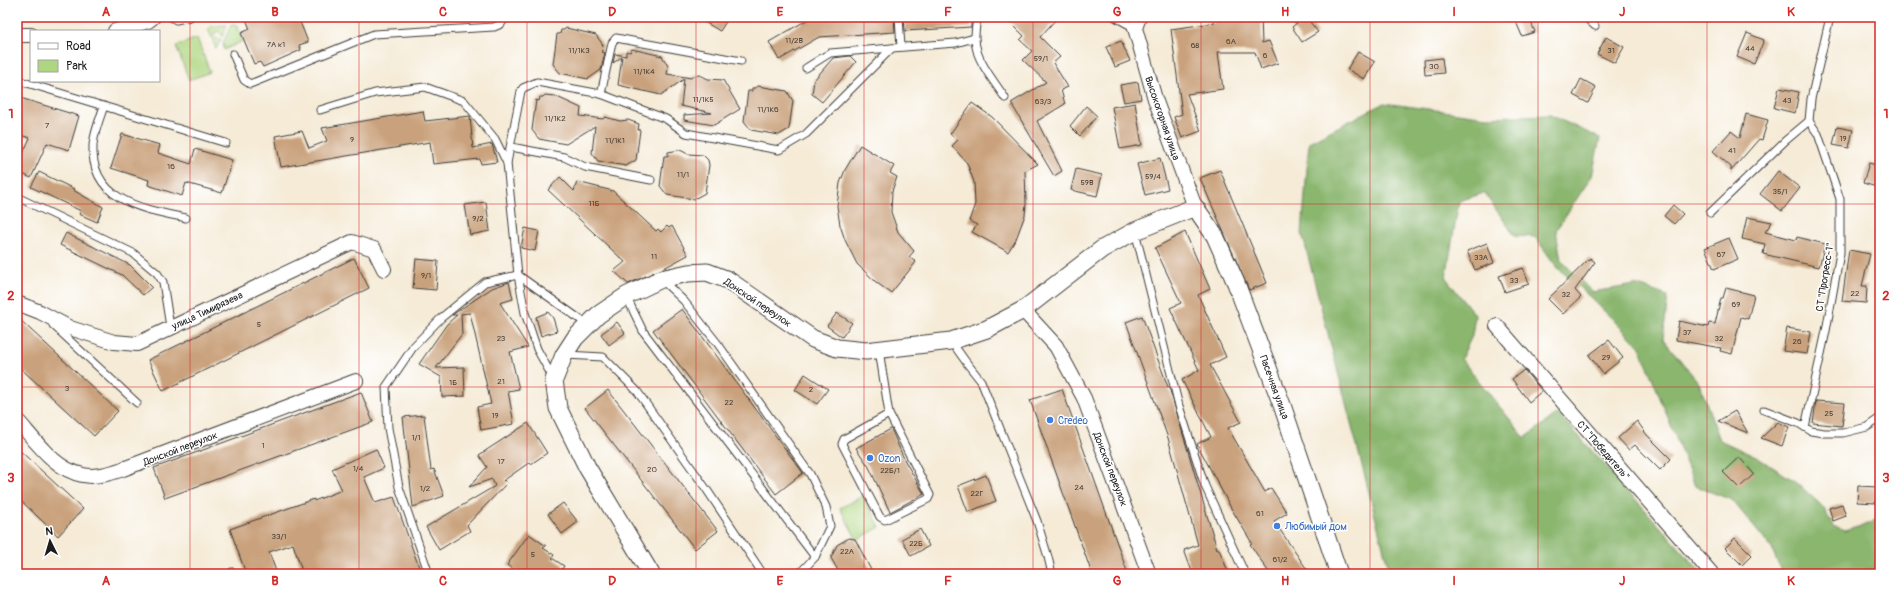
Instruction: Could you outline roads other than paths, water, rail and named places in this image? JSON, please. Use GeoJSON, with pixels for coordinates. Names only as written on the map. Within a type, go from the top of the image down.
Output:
{"type":"FeatureCollection","features":[{"type":"Feature","properties":{"kind":"street"},"geometry":{"type":"LineString","coordinates":[[118,30],[148,21],[153,17]]}},
{"type":"Feature","properties":{"kind":"street","name":"Высокогорная улица"},"geometry":{"type":"LineString","coordinates":[[1137,22],[1155,99],[1195,207]]}},
{"type":"Feature","properties":{"kind":"street"},"geometry":{"type":"LineString","coordinates":[[17,34],[30,35]]}},
{"type":"Feature","properties":{"kind":"street","name":"Донской переулок"},"geometry":{"type":"LineString","coordinates":[[651,574],[586,467],[558,408],[554,380],[564,355],[575,338],[598,315],[626,296],[661,279],[688,273],[708,272],[728,280],[813,339],[837,348],[866,351],[951,341],[987,329],[1023,310],[1102,249],[1135,231],[1195,207]]}},
{"type":"Feature","properties":{"kind":"street","name":"Пасечная улица"},"geometry":{"type":"LineString","coordinates":[[1195,207],[1215,236],[1236,283],[1282,405],[1339,574]]}},
{"type":"Feature","properties":{"kind":"street","name":"улица Тимирязева"},"geometry":{"type":"LineString","coordinates":[[17,303],[40,312],[70,328],[114,342],[136,344],[352,242],[374,249],[384,269]]}},
{"type":"Feature","properties":{"kind":"street","name":"Донской переулок"},"geometry":{"type":"LineString","coordinates":[[1023,310],[1056,346],[1084,398],[1149,574]]}},
{"type":"Feature","properties":{"kind":"street","name":"СТ \"Победитель\""},"geometry":{"type":"LineString","coordinates":[[1497,326],[1712,574]]}},
{"type":"Feature","properties":{"kind":"street","name":"Донской переулок"},"geometry":{"type":"LineString","coordinates":[[17,420],[59,465],[83,475],[103,475],[123,469],[356,381]]}},
{"type":"Feature","properties":{"kind":"lane"},"geometry":{"type":"LineString","coordinates":[[171,17],[176,20],[190,17]]}},
{"type":"Feature","properties":{"kind":"lane"},"geometry":{"type":"LineString","coordinates":[[233,54],[244,80],[250,84],[374,34],[494,26],[501,24],[506,17]]}},
{"type":"Feature","properties":{"kind":"lane"},"geometry":{"type":"LineString","coordinates":[[900,17],[901,47]]}},
{"type":"Feature","properties":{"kind":"lane"},"geometry":{"type":"LineString","coordinates":[[978,17],[974,38],[975,49],[980,61],[1005,98]]}},
{"type":"Feature","properties":{"kind":"lane","name":"Высокогорная улица"},"geometry":{"type":"LineString","coordinates":[[1115,17],[1137,22]]}},
{"type":"Feature","properties":{"kind":"lane"},"geometry":{"type":"LineString","coordinates":[[1586,17],[1595,26]]}},
{"type":"Feature","properties":{"kind":"lane"},"geometry":{"type":"LineString","coordinates":[[1710,213],[1785,141],[1809,121],[1811,99],[1830,17]]}},
{"type":"Feature","properties":{"kind":"lane"},"geometry":{"type":"LineString","coordinates":[[602,94],[612,42],[616,38],[741,61]]}},
{"type":"Feature","properties":{"kind":"lane"},"geometry":{"type":"LineString","coordinates":[[806,68],[830,52],[956,43],[974,38]]}},
{"type":"Feature","properties":{"kind":"lane"},"geometry":{"type":"LineString","coordinates":[[554,380],[537,349],[524,313],[518,275],[508,163],[521,91],[527,85],[537,82],[602,94],[666,120],[686,134],[779,150],[806,134],[892,48]]}},
{"type":"Feature","properties":{"kind":"lane"},"geometry":{"type":"LineString","coordinates":[[17,80],[226,143]]}},
{"type":"Feature","properties":{"kind":"lane"},"geometry":{"type":"LineString","coordinates":[[320,110],[375,93],[425,87],[464,101],[495,139],[508,163]]}},
{"type":"Feature","properties":{"kind":"lane"},"geometry":{"type":"LineString","coordinates":[[104,106],[93,144],[94,163],[103,184],[114,195],[145,210],[186,218]]}},
{"type":"Feature","properties":{"kind":"lane","name":"СТ \"Прогресс-1\""},"geometry":{"type":"LineString","coordinates":[[1805,427],[1826,331],[1840,253],[1840,199],[1818,134],[1809,121]]}},
{"type":"Feature","properties":{"kind":"lane"},"geometry":{"type":"LineString","coordinates":[[511,147],[564,157],[585,167],[651,180]]}},
{"type":"Feature","properties":{"kind":"lane"},"geometry":{"type":"LineString","coordinates":[[17,197],[133,254],[157,273],[163,282],[170,327]]}},
{"type":"Feature","properties":{"kind":"lane"},"geometry":{"type":"LineString","coordinates":[[1135,231],[1179,406],[1205,486],[1245,574]]}},
{"type":"Feature","properties":{"kind":"lane"},"geometry":{"type":"LineString","coordinates":[[429,574],[399,487],[388,428],[386,387],[414,346],[441,318],[485,282],[518,275],[588,325]]}},
{"type":"Feature","properties":{"kind":"lane"},"geometry":{"type":"LineString","coordinates":[[661,279],[684,301],[718,344],[810,474],[826,507],[830,526],[815,557],[799,574]]}},
{"type":"Feature","properties":{"kind":"lane"},"geometry":{"type":"LineString","coordinates":[[626,296],[643,331],[815,557]]}},
{"type":"Feature","properties":{"kind":"lane"},"geometry":{"type":"LineString","coordinates":[[40,312],[137,403]]}},
{"type":"Feature","properties":{"kind":"lane"},"geometry":{"type":"LineString","coordinates":[[951,341],[981,381],[1037,521],[1052,574]]}},
{"type":"Feature","properties":{"kind":"lane"},"geometry":{"type":"LineString","coordinates":[[879,350],[889,414],[930,497],[885,520],[880,517],[843,448],[842,442],[889,414]]}},
{"type":"Feature","properties":{"kind":"lane"},"geometry":{"type":"LineString","coordinates":[[564,355],[604,357],[637,391],[707,490],[763,574]]}},
{"type":"Feature","properties":{"kind":"lane"},"geometry":{"type":"LineString","coordinates":[[1764,410],[1805,427],[1811,431],[1824,433],[1843,433],[1867,427],[1880,418]]}},
{"type":"Feature","properties":{"kind":"place","name":"Credeo"},"geometry":{"type":"Point","coordinates":[1050,420]}},
{"type":"Feature","properties":{"kind":"place","name":"Ozon"},"geometry":{"type":"Point","coordinates":[870,458]}},
{"type":"Feature","properties":{"kind":"place","name":"Любимый дом"},"geometry":{"type":"Point","coordinates":[1277,526]}}]}
